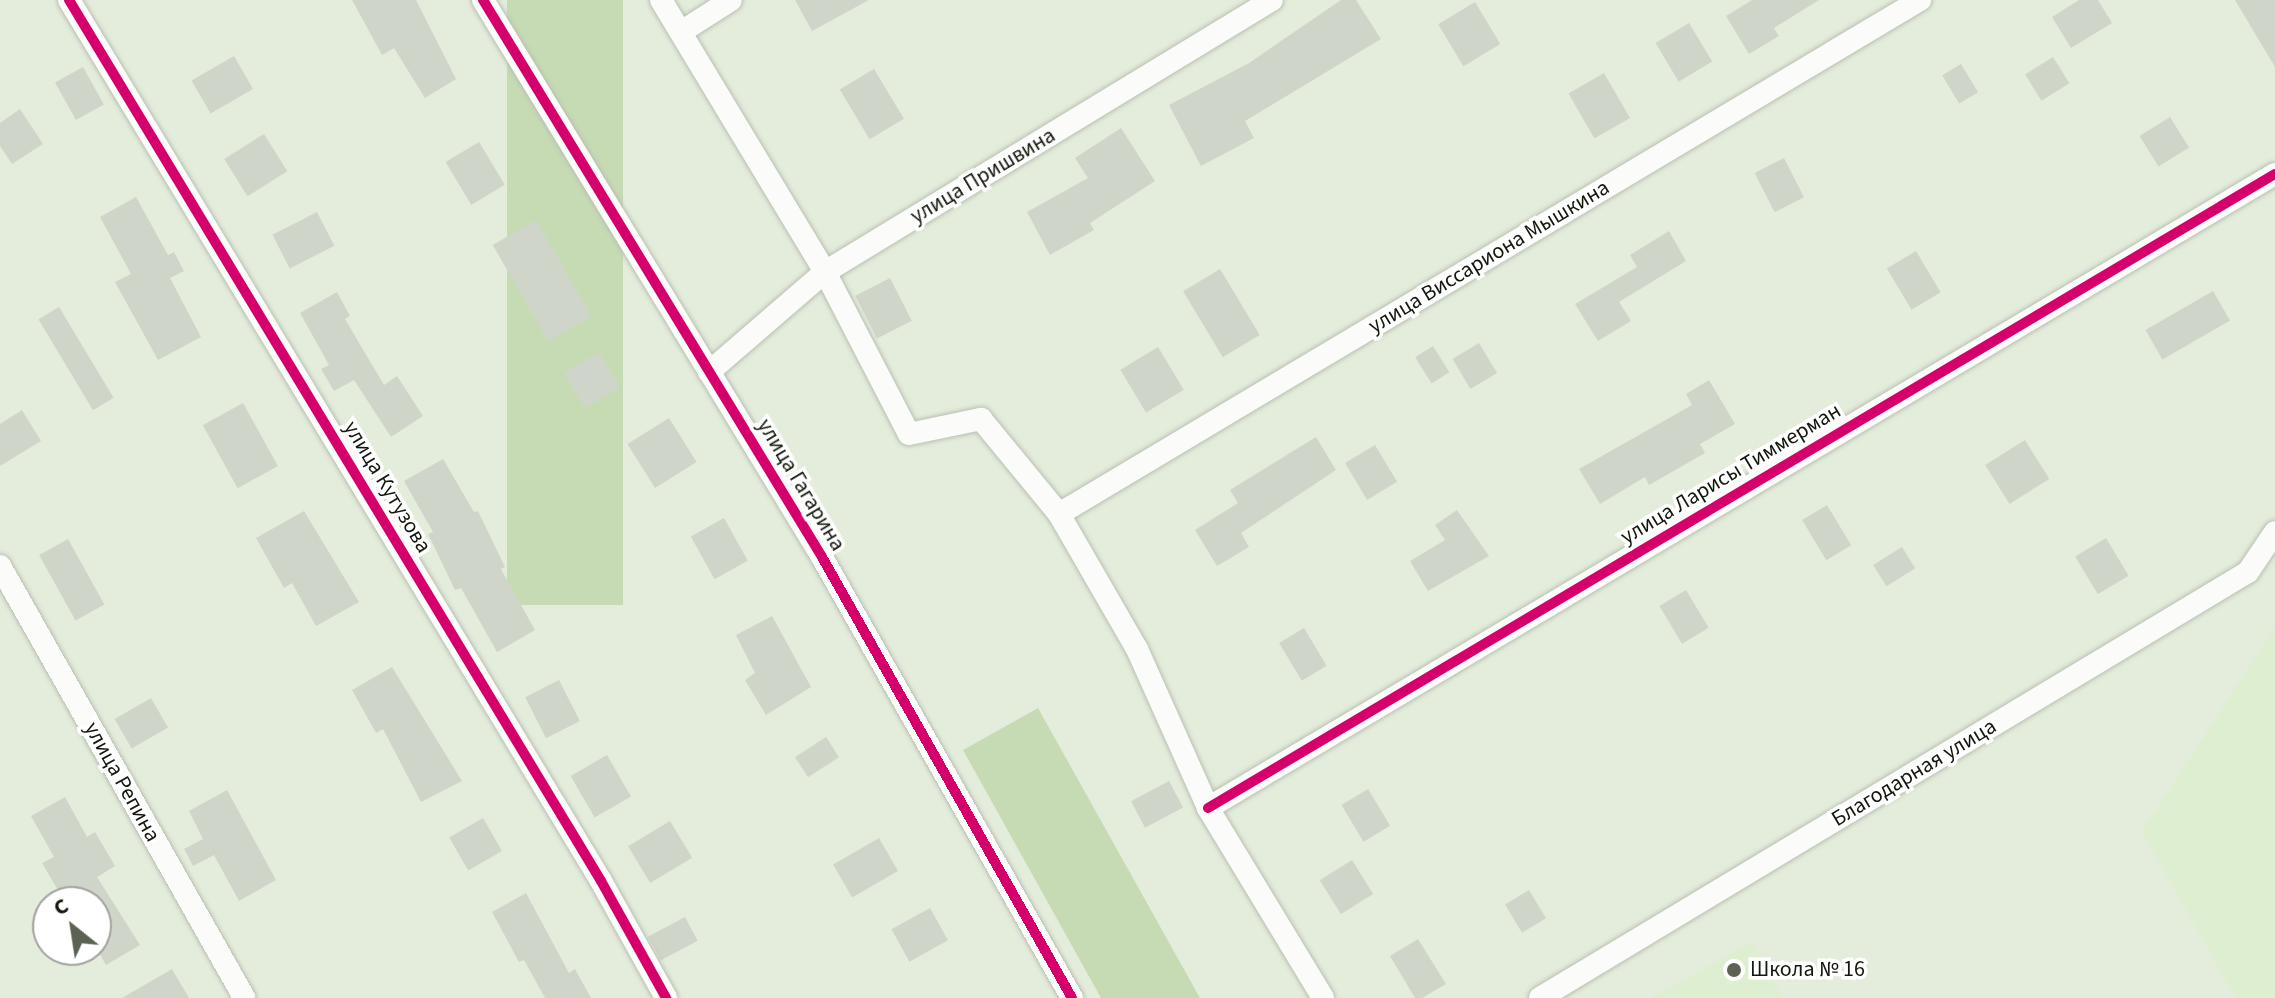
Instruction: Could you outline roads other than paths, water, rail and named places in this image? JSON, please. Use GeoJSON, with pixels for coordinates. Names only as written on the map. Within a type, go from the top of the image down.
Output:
{"type":"FeatureCollection","features":[{"type":"Feature","properties":{"kind":"street","name":"улица Кутузова"},"geometry":{"type":"LineString","coordinates":[[69,0],[601,881],[666,998]]}},
{"type":"Feature","properties":{"kind":"street","name":"улица Гагарина"},"geometry":{"type":"LineString","coordinates":[[483,0],[822,557],[1072,998]]}},
{"type":"Feature","properties":{"kind":"street"},"geometry":{"type":"LineString","coordinates":[[661,0],[825,272],[909,434],[981,419],[1059,514],[1137,649],[1208,808],[1323,998]]}},
{"type":"Feature","properties":{"kind":"street"},"geometry":{"type":"LineString","coordinates":[[681,32],[731,0]]}},
{"type":"Feature","properties":{"kind":"street","name":"улица Пришвина"},"geometry":{"type":"LineString","coordinates":[[709,372],[825,272],[1272,0]]}},
{"type":"Feature","properties":{"kind":"street","name":"улица Виссариона Мышкина"},"geometry":{"type":"LineString","coordinates":[[1059,514],[1920,0]]}},
{"type":"Feature","properties":{"kind":"street","name":"улица Ларисы Тиммерман"},"geometry":{"type":"LineString","coordinates":[[1208,808],[2275,174]]}},
{"type":"Feature","properties":{"kind":"street","name":"Благодарная улица"},"geometry":{"type":"LineString","coordinates":[[1540,998],[2248,572],[2275,532]]}},
{"type":"Feature","properties":{"kind":"street","name":"улица Репина"},"geometry":{"type":"LineString","coordinates":[[0,566],[244,998]]}},
{"type":"Feature","properties":{"kind":"place","name":"Школа № 16"},"geometry":{"type":"Point","coordinates":[1734,970]}}]}
